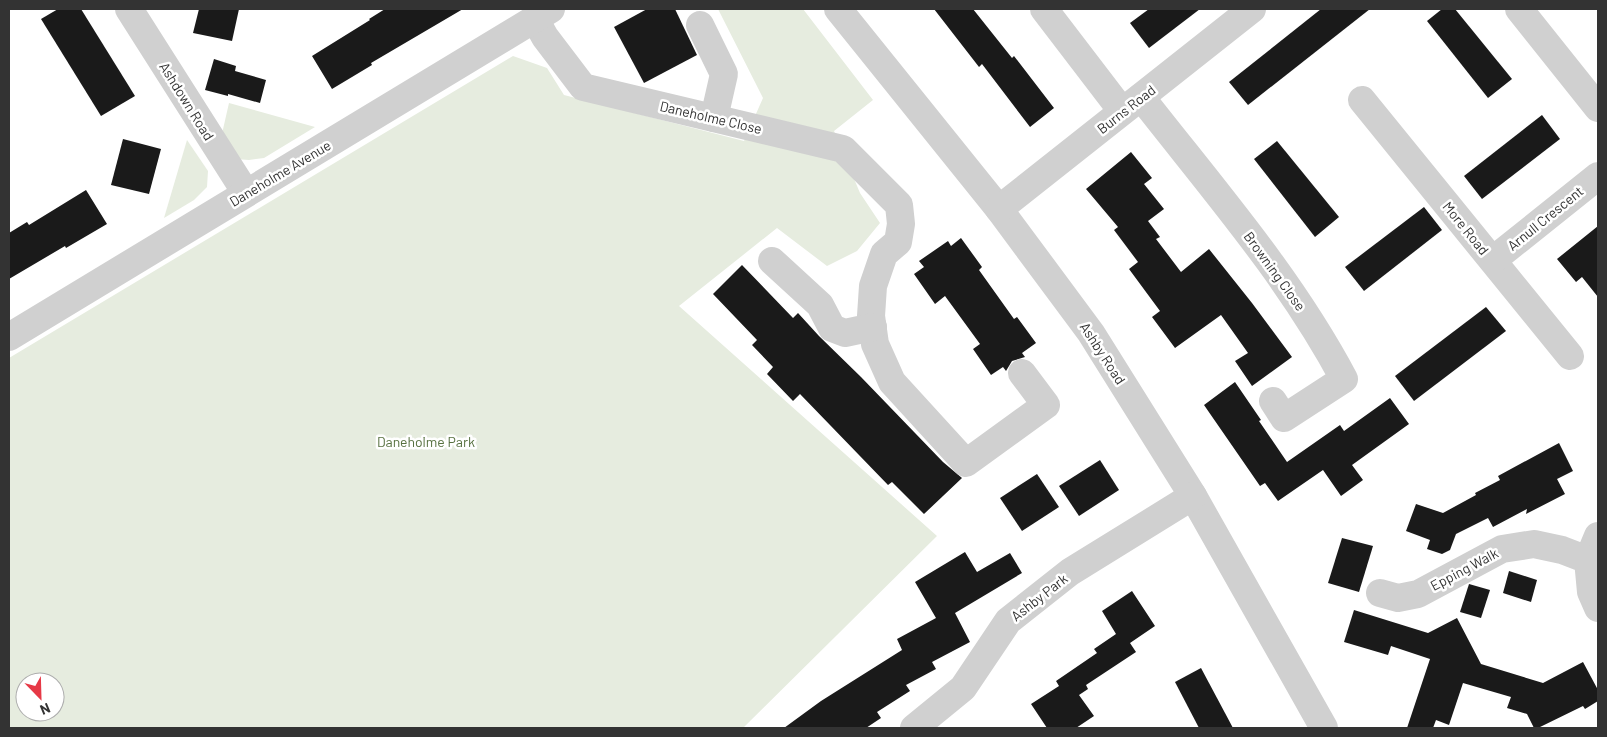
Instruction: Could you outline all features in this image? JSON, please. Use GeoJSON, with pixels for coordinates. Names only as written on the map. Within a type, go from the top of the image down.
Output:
{"type":"FeatureCollection","features":[{"type":"Feature","properties":{"kind":"street","name":"Ashdown Road"},"geometry":{"type":"LineString","coordinates":[[129,9],[246,194]]}},
{"type":"Feature","properties":{"kind":"street","name":"Ashby Road"},"geometry":{"type":"LineString","coordinates":[[838,9],[999,209],[1091,333],[1193,496],[1324,728]]}},
{"type":"Feature","properties":{"kind":"street"},"geometry":{"type":"LineString","coordinates":[[1044,9],[1131,104]]}},
{"type":"Feature","properties":{"kind":"street","name":"Burns Road"},"geometry":{"type":"LineString","coordinates":[[999,209],[1252,9]]}},
{"type":"Feature","properties":{"kind":"street"},"geometry":{"type":"LineString","coordinates":[[1519,9],[1598,108]]}},
{"type":"Feature","properties":{"kind":"street","name":"Daneholme Avenue"},"geometry":{"type":"LineString","coordinates":[[9,337],[544,14]]}},
{"type":"Feature","properties":{"kind":"street","name":"Daneholme Close"},"geometry":{"type":"LineString","coordinates":[[544,14],[545,37],[584,87],[842,149],[898,205],[901,224],[898,242],[884,254],[873,286],[872,327]]}},
{"type":"Feature","properties":{"kind":"street"},"geometry":{"type":"LineString","coordinates":[[700,25],[724,74],[714,118]]}},
{"type":"Feature","properties":{"kind":"street","name":"More Road"},"geometry":{"type":"LineString","coordinates":[[1362,100],[1570,356]]}},
{"type":"Feature","properties":{"kind":"street","name":"Browning Close"},"geometry":{"type":"LineString","coordinates":[[1131,104],[1246,231],[1299,303],[1325,343],[1344,379],[1284,418],[1273,401]]}},
{"type":"Feature","properties":{"kind":"street","name":"Arnull Crescent"},"geometry":{"type":"LineString","coordinates":[[1493,260],[1598,176]]}},
{"type":"Feature","properties":{"kind":"street"},"geometry":{"type":"LineString","coordinates":[[772,261],[820,305],[832,328],[845,333],[872,327],[875,344],[892,382],[966,464],[1046,405],[1022,373]]}},
{"type":"Feature","properties":{"kind":"street","name":"Ashby Park"},"geometry":{"type":"LineString","coordinates":[[914,728],[963,688],[1008,621],[1070,572],[1193,496]]}},
{"type":"Feature","properties":{"kind":"street","name":"Epping Walk"},"geometry":{"type":"LineString","coordinates":[[1380,594],[1398,598],[1418,594],[1502,549],[1534,544],[1562,550],[1593,548],[1591,592],[1598,608]]}},
{"type":"Feature","properties":{"kind":"green space","name":"Daneholme Park"},"geometry":{"type":"Polygon","coordinates":[[[718,9],[803,9],[873,100],[834,131],[860,193],[880,223],[857,251],[827,266],[777,228],[679,306],[937,536],[743,728],[9,728],[9,358],[513,56],[547,68],[564,95],[744,141],[763,98],[718,9]]]}},
{"type":"Feature","properties":{"kind":"green space"},"geometry":{"type":"Polygon","coordinates":[[[229,103],[315,127],[264,158],[236,159],[221,138],[229,103]]]}},
{"type":"Feature","properties":{"kind":"green space"},"geometry":{"type":"Polygon","coordinates":[[[187,140],[208,171],[207,187],[194,200],[164,218],[187,140]]]}},
{"type":"Feature","properties":{"kind":"building"},"geometry":{"type":"Polygon","coordinates":[[[58,9],[81,9],[135,96],[101,116],[41,19],[58,9]]]}},
{"type":"Feature","properties":{"kind":"building"},"geometry":{"type":"Polygon","coordinates":[[[199,9],[239,9],[232,41],[193,33],[199,9]]]}},
{"type":"Feature","properties":{"kind":"building"},"geometry":{"type":"Polygon","coordinates":[[[385,9],[463,9],[371,63],[372,65],[332,89],[312,56],[385,9]]]}},
{"type":"Feature","properties":{"kind":"building"},"geometry":{"type":"Polygon","coordinates":[[[647,9],[675,9],[697,55],[644,83],[614,27],[647,9]]]}},
{"type":"Feature","properties":{"kind":"building"},"geometry":{"type":"Polygon","coordinates":[[[934,9],[973,9],[1012,58],[1014,56],[1054,108],[1030,127],[982,64],[979,67],[934,9]]]}},
{"type":"Feature","properties":{"kind":"building"},"geometry":{"type":"Polygon","coordinates":[[[1149,9],[1200,9],[1149,48],[1130,23],[1149,9]]]}},
{"type":"Feature","properties":{"kind":"building"},"geometry":{"type":"Polygon","coordinates":[[[1321,9],[1370,9],[1248,105],[1229,82],[1321,9]]]}},
{"type":"Feature","properties":{"kind":"building"},"geometry":{"type":"Polygon","coordinates":[[[1442,9],[1455,9],[1512,79],[1488,98],[1427,21],[1442,9]]]}},
{"type":"Feature","properties":{"kind":"building"},"geometry":{"type":"Polygon","coordinates":[[[214,59],[236,66],[235,71],[266,80],[260,103],[205,90],[214,59]]]}},
{"type":"Feature","properties":{"kind":"building"},"geometry":{"type":"Polygon","coordinates":[[[1542,115],[1560,139],[1482,199],[1464,176],[1542,115]]]}},
{"type":"Feature","properties":{"kind":"building"},"geometry":{"type":"Polygon","coordinates":[[[123,139],[161,149],[149,194],[111,185],[123,139]]]}},
{"type":"Feature","properties":{"kind":"building"},"geometry":{"type":"Polygon","coordinates":[[[1277,141],[1339,217],[1315,237],[1254,159],[1277,141]]]}},
{"type":"Feature","properties":{"kind":"building"},"geometry":{"type":"Polygon","coordinates":[[[1131,152],[1152,178],[1144,184],[1164,209],[1148,221],[1160,237],[1156,239],[1181,272],[1209,249],[1292,357],[1252,386],[1235,361],[1248,353],[1221,315],[1175,348],[1152,317],[1160,311],[1129,269],[1138,262],[1114,230],[1118,227],[1086,189],[1131,152]]]}},
{"type":"Feature","properties":{"kind":"building"},"geometry":{"type":"Polygon","coordinates":[[[86,190],[107,224],[9,279],[9,233],[27,222],[29,225],[86,190]]]}},
{"type":"Feature","properties":{"kind":"building"},"geometry":{"type":"Polygon","coordinates":[[[1424,207],[1442,230],[1364,291],[1345,267],[1424,207]]]}},
{"type":"Feature","properties":{"kind":"building"},"geometry":{"type":"Polygon","coordinates":[[[1598,226],[1598,297],[1582,277],[1576,282],[1557,259],[1598,226]]]}},
{"type":"Feature","properties":{"kind":"building"},"geometry":{"type":"Polygon","coordinates":[[[961,238],[982,267],[979,270],[1014,319],[1017,317],[1036,343],[1022,353],[1025,357],[1012,361],[1006,371],[1003,367],[991,375],[973,349],[980,344],[945,296],[935,304],[914,274],[924,267],[919,261],[948,241],[951,246],[961,238]]]}},
{"type":"Feature","properties":{"kind":"building"},"geometry":{"type":"Polygon","coordinates":[[[742,265],[793,318],[798,313],[943,462],[962,478],[924,514],[892,482],[888,485],[800,394],[793,401],[767,374],[773,367],[752,345],[757,340],[713,294],[742,265]]]}},
{"type":"Feature","properties":{"kind":"building"},"geometry":{"type":"Polygon","coordinates":[[[1486,307],[1506,331],[1414,401],[1395,376],[1486,307]]]}},
{"type":"Feature","properties":{"kind":"building"},"geometry":{"type":"Polygon","coordinates":[[[1235,382],[1287,462],[1340,425],[1344,431],[1390,398],[1409,424],[1352,465],[1363,480],[1341,496],[1323,470],[1278,501],[1265,483],[1260,486],[1204,405],[1235,382]]]}},
{"type":"Feature","properties":{"kind":"building"},"geometry":{"type":"Polygon","coordinates":[[[1559,443],[1573,471],[1557,479],[1565,494],[1526,514],[1527,509],[1493,527],[1488,518],[1456,534],[1450,550],[1442,554],[1427,549],[1430,540],[1406,531],[1416,504],[1443,513],[1500,480],[1498,476],[1559,443]]]}},
{"type":"Feature","properties":{"kind":"building"},"geometry":{"type":"Polygon","coordinates":[[[1100,460],[1119,490],[1079,516],[1059,486],[1100,460]]]}},
{"type":"Feature","properties":{"kind":"building"},"geometry":{"type":"Polygon","coordinates":[[[1037,474],[1059,507],[1022,531],[1000,498],[1037,474]]]}},
{"type":"Feature","properties":{"kind":"building"},"geometry":{"type":"Polygon","coordinates":[[[1342,538],[1373,546],[1359,592],[1328,583],[1342,538]]]}},
{"type":"Feature","properties":{"kind":"building"},"geometry":{"type":"Polygon","coordinates":[[[965,552],[977,572],[1010,553],[1022,573],[955,613],[970,642],[932,662],[936,669],[906,685],[910,691],[877,712],[881,718],[866,728],[784,728],[821,701],[902,650],[897,639],[936,618],[915,582],[965,552]]]}},
{"type":"Feature","properties":{"kind":"building"},"geometry":{"type":"Polygon","coordinates":[[[1509,571],[1537,580],[1531,602],[1503,593],[1509,571]]]}},
{"type":"Feature","properties":{"kind":"building"},"geometry":{"type":"Polygon","coordinates":[[[1469,584],[1490,590],[1481,618],[1460,612],[1469,584]]]}},
{"type":"Feature","properties":{"kind":"building"},"geometry":{"type":"Polygon","coordinates":[[[1132,591],[1155,626],[1130,643],[1136,652],[1086,685],[1088,689],[1079,695],[1094,716],[1076,728],[1047,728],[1031,704],[1059,686],[1056,681],[1097,653],[1094,649],[1116,634],[1102,611],[1132,591]]]}},
{"type":"Feature","properties":{"kind":"building"},"geometry":{"type":"Polygon","coordinates":[[[1354,610],[1428,633],[1457,618],[1481,664],[1543,683],[1583,662],[1598,690],[1598,701],[1585,709],[1583,706],[1538,728],[1534,728],[1527,714],[1507,708],[1511,697],[1463,683],[1449,725],[1436,720],[1433,728],[1407,728],[1430,659],[1391,646],[1388,655],[1344,642],[1354,610]]]}},
{"type":"Feature","properties":{"kind":"building"},"geometry":{"type":"Polygon","coordinates":[[[1201,668],[1233,728],[1199,728],[1175,682],[1201,668]]]}}]}
